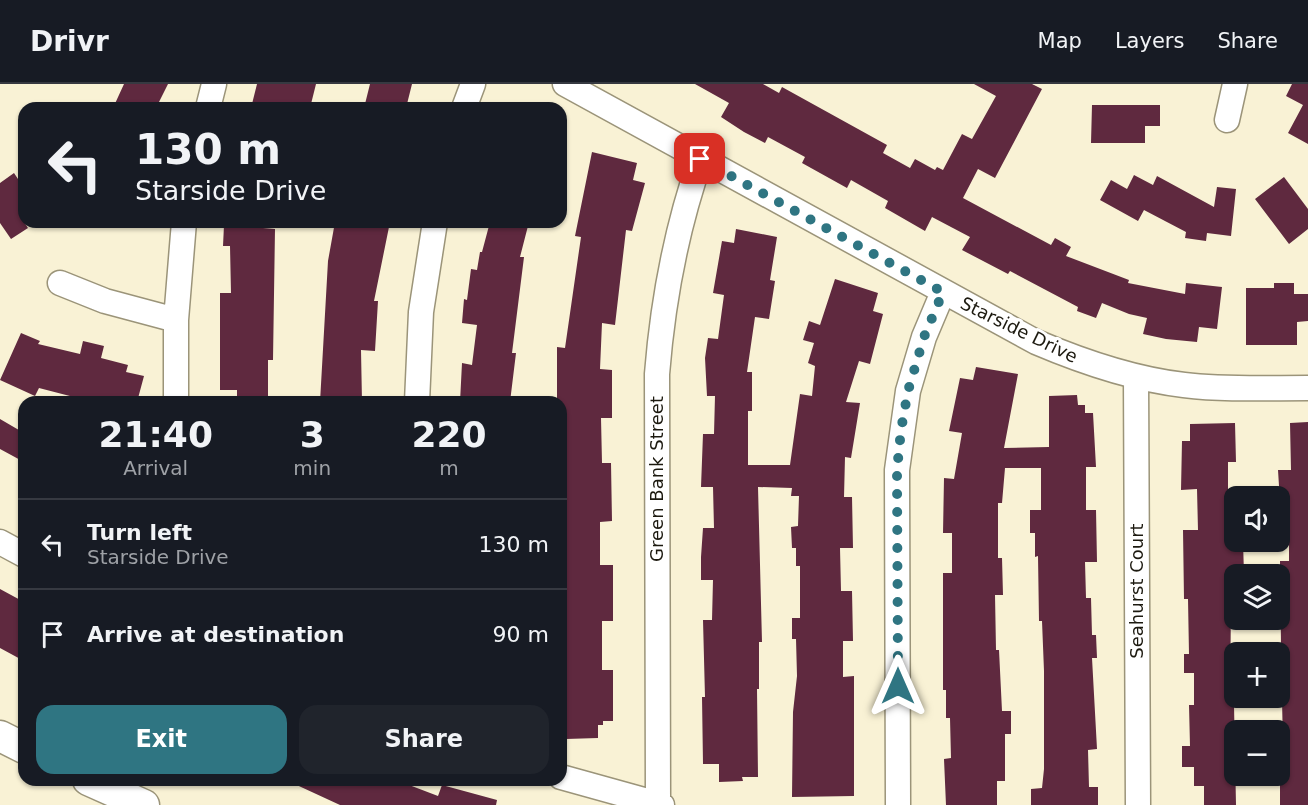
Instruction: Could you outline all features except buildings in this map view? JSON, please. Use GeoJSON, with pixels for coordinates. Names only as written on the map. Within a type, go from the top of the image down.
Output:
{"type":"FeatureCollection","features":[{"type":"Feature","properties":{"kind":"street"},"geometry":{"type":"LineString","coordinates":[[209,102],[214,84]]}},
{"type":"Feature","properties":{"kind":"street"},"geometry":{"type":"LineString","coordinates":[[466,102],[473,84]]}},
{"type":"Feature","properties":{"kind":"street","name":"Starside Drive"},"geometry":{"type":"LineString","coordinates":[[565,84],[1035,342],[1080,361],[1136,377],[1184,385],[1224,388],[1308,388]]}},
{"type":"Feature","properties":{"kind":"street"},"geometry":{"type":"LineString","coordinates":[[1227,120],[1235,84]]}},
{"type":"Feature","properties":{"kind":"street","name":"Green Bank Street"},"geometry":{"type":"LineString","coordinates":[[660,805],[657,374],[662,313],[673,252],[700,159]]}},
{"type":"Feature","properties":{"kind":"street"},"geometry":{"type":"LineString","coordinates":[[176,396],[176,320],[184,228]]}},
{"type":"Feature","properties":{"kind":"street"},"geometry":{"type":"LineString","coordinates":[[417,396],[421,312],[434,228]]}},
{"type":"Feature","properties":{"kind":"street"},"geometry":{"type":"LineString","coordinates":[[60,283],[105,301],[176,320]]}},
{"type":"Feature","properties":{"kind":"street"},"geometry":{"type":"LineString","coordinates":[[898,805],[897,470],[908,391],[924,337],[943,292]]}},
{"type":"Feature","properties":{"kind":"street","name":"Seahurst Court"},"geometry":{"type":"LineString","coordinates":[[1136,377],[1138,805]]}},
{"type":"Feature","properties":{"kind":"street"},"geometry":{"type":"LineString","coordinates":[[0,542],[18,552]]}},
{"type":"Feature","properties":{"kind":"street"},"geometry":{"type":"LineString","coordinates":[[0,736],[18,745]]}},
{"type":"Feature","properties":{"kind":"street"},"geometry":{"type":"LineString","coordinates":[[567,779],[660,805]]}},
{"type":"Feature","properties":{"kind":"street"},"geometry":{"type":"LineString","coordinates":[[101,786],[144,805]]}},
{"type":"Feature","properties":{"kind":"route"},"geometry":{"type":"LineString","coordinates":[[700,159],[943,292],[924,337],[908,391],[901,430],[897,470],[898,686]]}}]}
